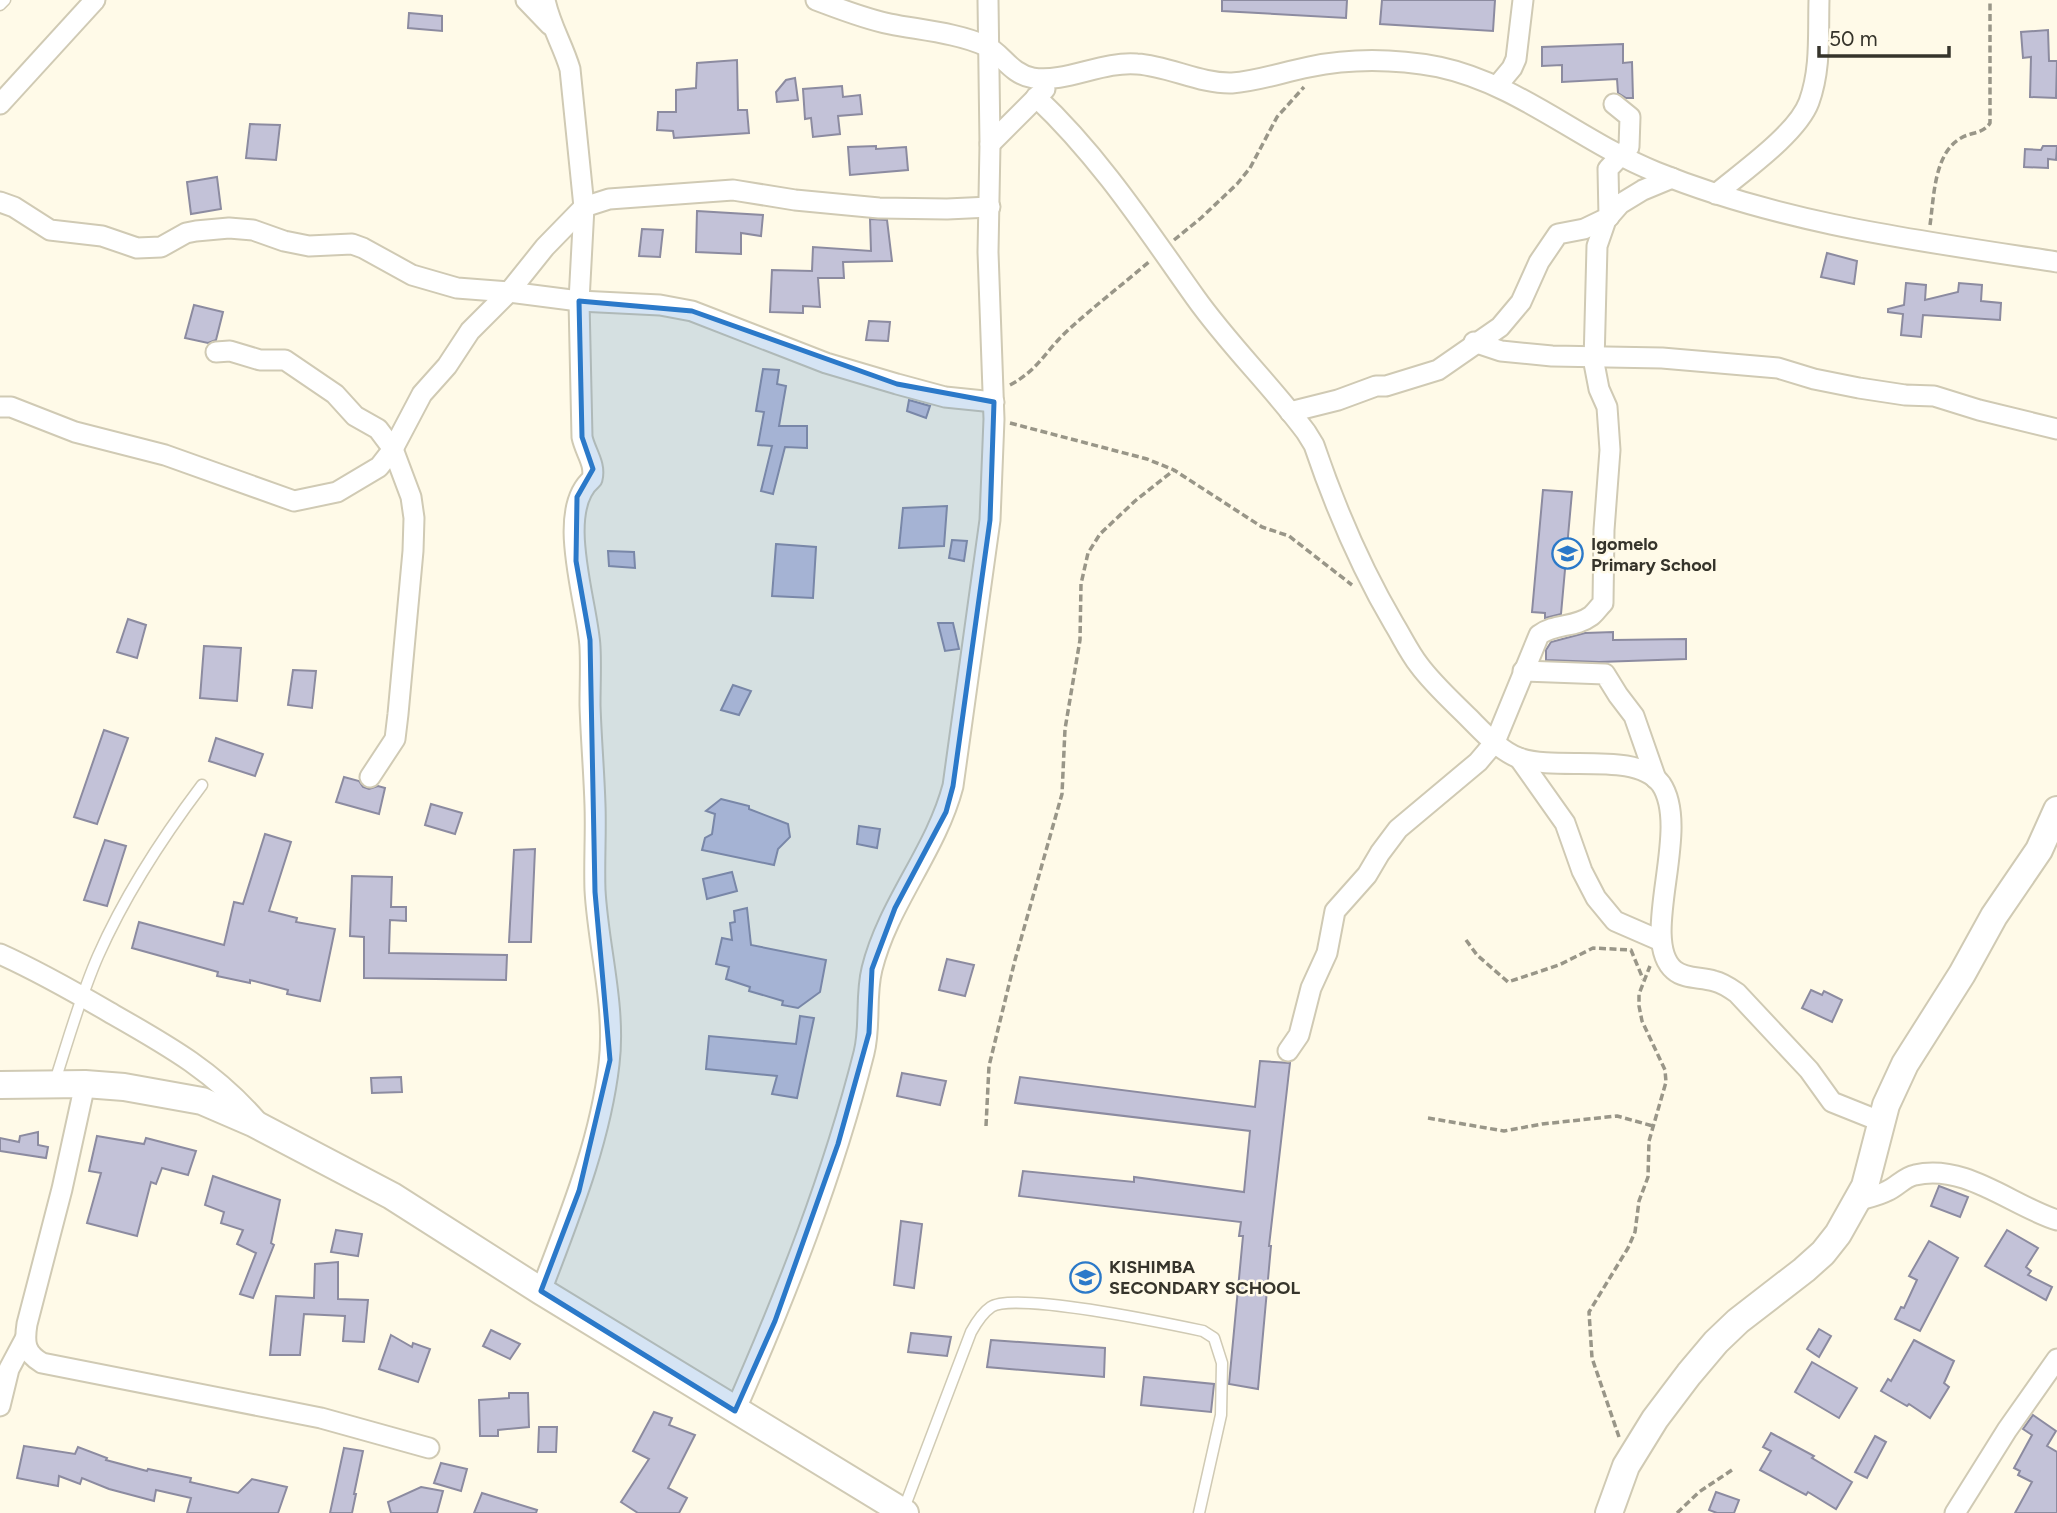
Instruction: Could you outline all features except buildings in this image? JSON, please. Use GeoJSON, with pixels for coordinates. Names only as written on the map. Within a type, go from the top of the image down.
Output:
{"type":"FeatureCollection","features":[{"type":"Feature","properties":{"kind":"street"},"geometry":{"type":"LineString","coordinates":[[0,104],[95,0]]}},
{"type":"Feature","properties":{"kind":"street"},"geometry":{"type":"LineString","coordinates":[[526,0],[553,28]]}},
{"type":"Feature","properties":{"kind":"street"},"geometry":{"type":"LineString","coordinates":[[541,1291],[579,1191],[601,1113],[610,1059],[609,1017],[595,892],[590,640],[576,561],[577,497],[583,486],[592,479],[593,469],[582,437],[579,301],[584,207],[570,69],[545,0]]}},
{"type":"Feature","properties":{"kind":"street"},"geometry":{"type":"LineString","coordinates":[[816,0],[888,24],[937,32],[989,46],[998,57],[1029,78],[1055,78],[1102,66],[1133,63],[1166,67],[1210,81],[1228,83],[1247,82],[1324,64],[1355,61],[1393,61],[1460,72],[1497,86],[1621,156],[1716,194],[1798,218],[1844,228],[2057,262]]}},
{"type":"Feature","properties":{"kind":"street"},"geometry":{"type":"LineString","coordinates":[[736,1411],[775,1321],[838,1144],[869,1033],[868,997],[872,969],[895,908],[946,812],[955,772],[990,520],[994,404],[988,252],[988,0]]}},
{"type":"Feature","properties":{"kind":"street"},"geometry":{"type":"LineString","coordinates":[[1497,86],[1513,68],[1516,59],[1523,0]]}},
{"type":"Feature","properties":{"kind":"street"},"geometry":{"type":"LineString","coordinates":[[1716,194],[1776,144],[1808,104],[1820,42],[1819,0]]}},
{"type":"Feature","properties":{"kind":"street"},"geometry":{"type":"LineString","coordinates":[[990,144],[1055,78]]}},
{"type":"Feature","properties":{"kind":"street"},"geometry":{"type":"LineString","coordinates":[[1036,97],[1058,118],[1131,205],[1231,345],[1247,360],[1314,445],[1376,595],[1426,674],[1495,742],[1519,758],[1550,765],[1614,764],[1632,767],[1656,779]]}},
{"type":"Feature","properties":{"kind":"street"},"geometry":{"type":"LineString","coordinates":[[1288,1051],[1299,1035],[1311,988],[1327,953],[1335,911],[1367,875],[1398,829],[1468,770],[1495,742],[1539,635],[1548,628],[1575,624],[1592,616],[1603,603],[1604,530],[1611,450],[1607,407],[1600,389],[1594,358],[1597,246],[1609,217],[1608,169],[1629,147],[1630,117],[1614,104]]}},
{"type":"Feature","properties":{"kind":"street"},"geometry":{"type":"LineString","coordinates":[[1290,412],[1438,370],[1500,327],[1521,302],[1539,262],[1558,233],[1584,229],[1609,217],[1630,197],[1672,178]]}},
{"type":"Feature","properties":{"kind":"street"},"geometry":{"type":"LineString","coordinates":[[0,407],[11,407],[75,432],[165,455],[294,501],[325,496],[355,483],[379,467],[393,449],[422,394],[447,366],[470,331],[509,292],[545,247],[584,207],[609,199],[733,190],[795,200],[879,208],[990,207]]}},
{"type":"Feature","properties":{"kind":"street"},"geometry":{"type":"LineString","coordinates":[[0,202],[14,207],[50,230],[102,236],[137,248],[161,247],[186,233],[196,231],[229,228],[253,230],[309,246],[352,244],[412,275],[457,288],[579,301],[660,305],[692,311],[826,363],[945,397],[994,404]]}},
{"type":"Feature","properties":{"kind":"street"},"geometry":{"type":"LineString","coordinates":[[1475,343],[1501,351],[1594,358],[1662,358],[1778,368],[1859,388],[1934,396],[2057,429]]}},
{"type":"Feature","properties":{"kind":"street"},"geometry":{"type":"LineString","coordinates":[[216,352],[230,351],[260,360],[285,360],[335,394],[355,416],[378,429],[393,449],[411,497],[414,551],[395,739],[370,777]]}},
{"type":"Feature","properties":{"kind":"street"},"geometry":{"type":"LineString","coordinates":[[1524,671],[1605,674],[1634,716],[1656,779],[1667,799],[1672,826],[1661,941],[1668,964],[1675,971],[1727,985],[1809,1070],[1832,1102],[1882,1122]]}},
{"type":"Feature","properties":{"kind":"street"},"geometry":{"type":"LineString","coordinates":[[1519,758],[1565,823],[1582,871],[1596,898],[1615,921],[1661,941]]}},
{"type":"Feature","properties":{"kind":"street"},"geometry":{"type":"LineString","coordinates":[[1609,1513],[1626,1466],[1655,1419],[1709,1350],[1738,1321],[1771,1298],[1823,1253],[1838,1234],[1865,1186],[1886,1105],[1916,1044],[1962,974],[1994,916],[2039,850],[2057,810]]}},
{"type":"Feature","properties":{"kind":"street"},"geometry":{"type":"LineString","coordinates":[[0,954],[31,968],[166,1044],[207,1071],[236,1096],[263,1128]]}},
{"type":"Feature","properties":{"kind":"street"},"geometry":{"type":"LineString","coordinates":[[0,1085],[85,1084],[124,1087],[202,1101],[263,1128],[392,1196],[541,1291],[903,1513]]}},
{"type":"Feature","properties":{"kind":"street"},"geometry":{"type":"LineString","coordinates":[[0,1406],[9,1369],[24,1339],[85,1084]]}},
{"type":"Feature","properties":{"kind":"street"},"geometry":{"type":"LineString","coordinates":[[1856,1201],[1888,1191],[1914,1175],[1945,1175],[1969,1179],[2038,1214],[2057,1220]]}},
{"type":"Feature","properties":{"kind":"street"},"geometry":{"type":"LineString","coordinates":[[24,1339],[26,1349],[42,1363],[321,1418],[429,1448]]}},
{"type":"Feature","properties":{"kind":"street"},"geometry":{"type":"LineString","coordinates":[[1955,1513],[2007,1430],[2057,1359]]}},
{"type":"Feature","properties":{"kind":"lane"},"geometry":{"type":"LineString","coordinates":[[0,5],[5,0]]}},
{"type":"Feature","properties":{"kind":"lane"},"geometry":{"type":"LineString","coordinates":[[54,1084],[98,956],[141,874],[170,827],[202,785]]}},
{"type":"Feature","properties":{"kind":"lane"},"geometry":{"type":"LineString","coordinates":[[903,1513],[971,1332],[979,1318],[992,1305],[1009,1303],[1083,1308],[1203,1331],[1214,1338],[1222,1363],[1221,1415],[1199,1513]]}},
{"type":"Feature","properties":{"kind":"path"},"geometry":{"type":"LineString","coordinates":[[1927,241],[1940,166],[1945,153],[1958,139],[1985,130],[1990,123],[1990,0]]}},
{"type":"Feature","properties":{"kind":"path"},"geometry":{"type":"LineString","coordinates":[[1324,64],[1277,117],[1250,168],[1237,184],[1201,218],[1073,326],[1032,371],[1011,384],[994,404],[1174,470],[1252,521],[1289,536],[1351,583],[1376,595]]}},
{"type":"Feature","properties":{"kind":"path"},"geometry":{"type":"LineString","coordinates":[[986,1126],[989,1066],[1062,794],[1065,729],[1080,640],[1081,583],[1088,553],[1100,534],[1174,470]]}},
{"type":"Feature","properties":{"kind":"path"},"geometry":{"type":"LineString","coordinates":[[1466,940],[1477,955],[1508,982],[1559,965],[1593,948],[1631,950],[1643,979]]}},
{"type":"Feature","properties":{"kind":"path"},"geometry":{"type":"LineString","coordinates":[[1626,1466],[1618,1430],[1592,1358],[1588,1312],[1628,1248],[1635,1232],[1639,1201],[1648,1177],[1647,1163],[1653,1126],[1666,1082],[1665,1070],[1642,1021],[1639,994],[1661,941]]}},
{"type":"Feature","properties":{"kind":"path"},"geometry":{"type":"LineString","coordinates":[[1428,1118],[1504,1131],[1617,1116],[1653,1126]]}},
{"type":"Feature","properties":{"kind":"path"},"geometry":{"type":"LineString","coordinates":[[1677,1513],[1699,1492],[1732,1470]]}},
{"type":"Feature","properties":{"kind":"highlighted area"},"geometry":{"type":"Polygon","coordinates":[[[579,301],[692,311],[897,384],[994,402],[990,520],[953,786],[946,812],[895,908],[872,969],[869,1033],[838,1144],[775,1321],[735,1411],[541,1291],[579,1191],[610,1060],[595,892],[590,640],[576,561],[577,497],[593,469],[582,437],[579,301]]]}},
{"type":"Feature","properties":{"kind":"place","name":"Igomelo Primary School"},"geometry":{"type":"Point","coordinates":[1568,554]}},
{"type":"Feature","properties":{"kind":"place","name":"KISHIMBA SECONDARY SCHOOL"},"geometry":{"type":"Point","coordinates":[1086,1277]}}]}
